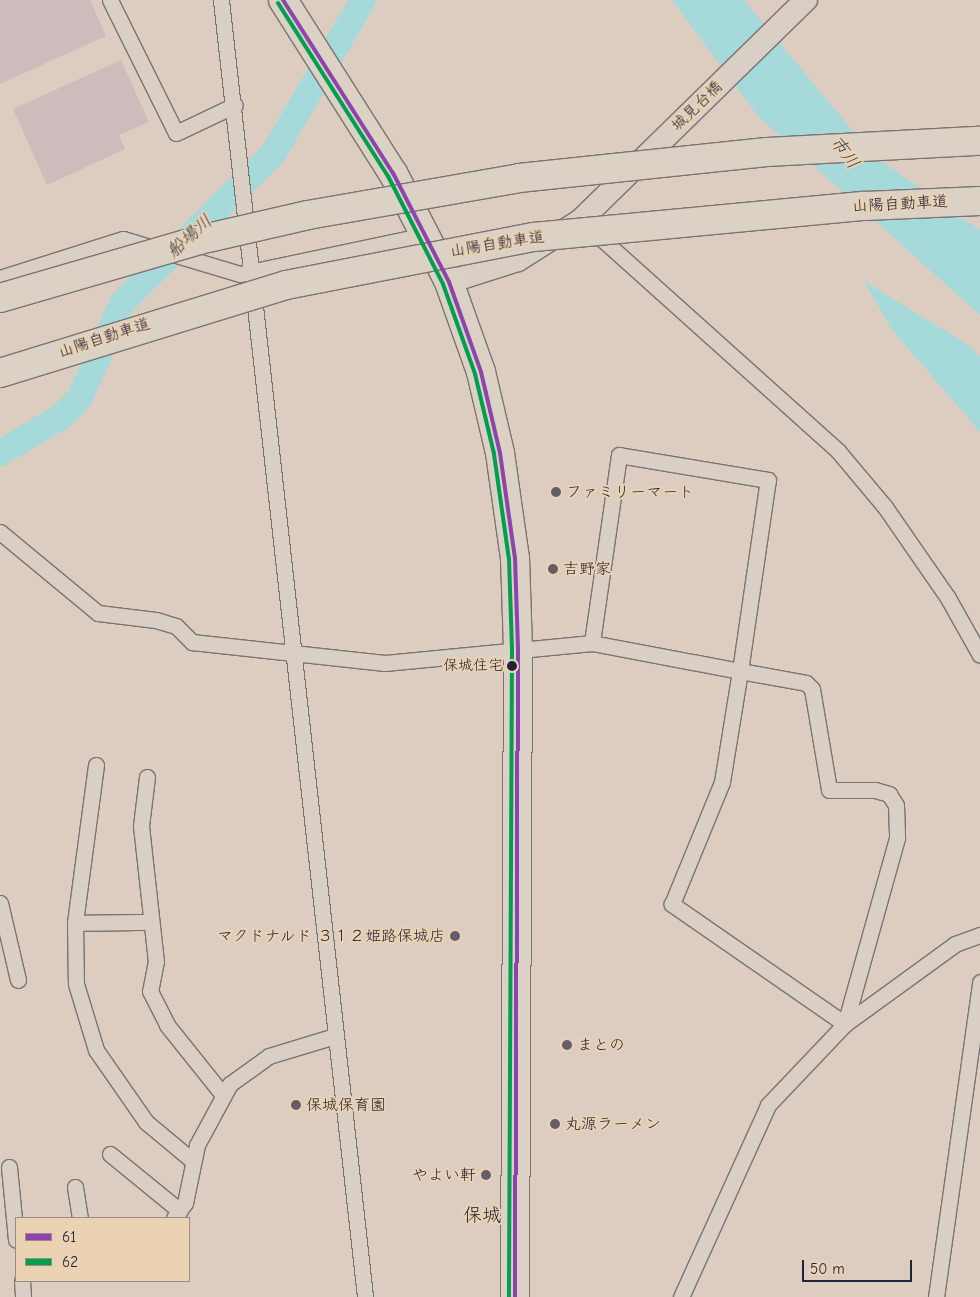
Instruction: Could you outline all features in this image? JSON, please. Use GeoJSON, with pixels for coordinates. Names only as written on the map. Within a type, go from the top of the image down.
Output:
{"type":"FeatureCollection","features":[{"type":"Feature","properties":{"kind":"highway"},"geometry":{"type":"LineString","coordinates":[[283,0],[393,173],[449,282],[480,372],[500,453],[515,558],[518,648],[515,1297]]}},
{"type":"Feature","properties":{"kind":"highway"},"geometry":{"type":"LineString","coordinates":[[0,298],[199,240],[308,215],[519,178],[767,152],[980,141]]}},
{"type":"Feature","properties":{"kind":"highway","name":"山陽自動車道"},"geometry":{"type":"LineString","coordinates":[[0,373],[286,285],[497,243],[648,224],[980,200]]}},
{"type":"Feature","properties":{"kind":"street"},"geometry":{"type":"LineString","coordinates":[[110,0],[176,133],[235,105]]}},
{"type":"Feature","properties":{"kind":"street"},"geometry":{"type":"LineString","coordinates":[[221,0],[242,164],[245,210],[364,1297]]}},
{"type":"Feature","properties":{"kind":"street","name":"城見台橋"},"geometry":{"type":"LineString","coordinates":[[449,282],[518,260],[585,216],[806,0]]}},
{"type":"Feature","properties":{"kind":"street"},"geometry":{"type":"LineString","coordinates":[[585,216],[838,451],[890,515],[948,598],[980,655]]}},
{"type":"Feature","properties":{"kind":"street"},"geometry":{"type":"LineString","coordinates":[[0,278],[108,241],[137,240],[220,271],[252,272],[425,235]]}},
{"type":"Feature","properties":{"kind":"street"},"geometry":{"type":"LineString","coordinates":[[592,643],[619,455],[768,480],[740,671],[720,790],[672,904],[845,1024]]}},
{"type":"Feature","properties":{"kind":"street"},"geometry":{"type":"LineString","coordinates":[[0,532],[98,612],[156,620],[176,626],[192,642],[385,663],[518,648],[592,643],[806,683],[812,689],[829,790],[875,790],[889,794],[896,805],[897,838],[845,1024]]}},
{"type":"Feature","properties":{"kind":"street"},"geometry":{"type":"LineString","coordinates":[[96,765],[75,923],[76,984],[90,1040],[146,1122],[193,1161]]}},
{"type":"Feature","properties":{"kind":"street"},"geometry":{"type":"LineString","coordinates":[[148,777],[141,826],[156,967],[150,991],[167,1025],[223,1095]]}},
{"type":"Feature","properties":{"kind":"street"},"geometry":{"type":"LineString","coordinates":[[0,902],[18,980]]}},
{"type":"Feature","properties":{"kind":"street"},"geometry":{"type":"LineString","coordinates":[[75,923],[150,922]]}},
{"type":"Feature","properties":{"kind":"street"},"geometry":{"type":"LineString","coordinates":[[681,1297],[768,1105],[845,1024],[955,944],[980,935]]}},
{"type":"Feature","properties":{"kind":"street"},"geometry":{"type":"LineString","coordinates":[[936,1297],[980,982]]}},
{"type":"Feature","properties":{"kind":"street"},"geometry":{"type":"LineString","coordinates":[[110,1154],[177,1215],[193,1161],[223,1095],[248,1068],[269,1056],[336,1036]]}},
{"type":"Feature","properties":{"kind":"street"},"geometry":{"type":"LineString","coordinates":[[9,1167],[15,1230]]}},
{"type":"Feature","properties":{"kind":"street"},"geometry":{"type":"LineString","coordinates":[[75,1187],[80,1217]]}},
{"type":"Feature","properties":{"kind":"street"},"geometry":{"type":"LineString","coordinates":[[22,1282],[23,1297]]}},
{"type":"Feature","properties":{"kind":"water","name":"市川"},"geometry":{"type":"Polygon","coordinates":[[[672,0],[744,0],[873,155],[980,230],[980,315],[758,116],[672,0]]]}},
{"type":"Feature","properties":{"kind":"water"},"geometry":{"type":"Polygon","coordinates":[[[864,281],[970,346],[980,357],[980,432],[892,330],[864,281]]]}},
{"type":"Feature","properties":{"kind":"building"},"geometry":{"type":"Polygon","coordinates":[[[0,0],[90,0],[106,36],[0,84],[0,0]]]}},
{"type":"Feature","properties":{"kind":"building"},"geometry":{"type":"Polygon","coordinates":[[[121,60],[149,122],[119,135],[125,149],[47,185],[13,109],[121,60]]]}},
{"type":"Feature","properties":{"kind":"waterway","name":"船場川"},"geometry":{"type":"LineString","coordinates":[[0,453],[62,416],[79,399],[123,302],[273,154],[363,0]]}},
{"type":"Feature","properties":{"kind":"transit line","name":"61"},"geometry":{"type":"LineString","coordinates":[[283,0],[393,173],[449,282],[481,372],[500,453],[515,558],[518,649],[515,1297]]}},
{"type":"Feature","properties":{"kind":"transit line","name":"62"},"geometry":{"type":"LineString","coordinates":[[278,3],[388,176],[443,284],[475,374],[494,454],[509,559],[512,649],[509,1297]]}},
{"type":"Feature","properties":{"kind":"place","name":"ファミリーマート"},"geometry":{"type":"Point","coordinates":[556,492]}},
{"type":"Feature","properties":{"kind":"place","name":"吉野家"},"geometry":{"type":"Point","coordinates":[553,569]}},
{"type":"Feature","properties":{"kind":"place","name":"保城住宅"},"geometry":{"type":"Point","coordinates":[512,666]}},
{"type":"Feature","properties":{"kind":"place","name":"マクドナルド ３１２姫路保城店"},"geometry":{"type":"Point","coordinates":[455,936]}},
{"type":"Feature","properties":{"kind":"place","name":"まとの"},"geometry":{"type":"Point","coordinates":[567,1045]}},
{"type":"Feature","properties":{"kind":"place","name":"保城保育園"},"geometry":{"type":"Point","coordinates":[296,1105]}},
{"type":"Feature","properties":{"kind":"place","name":"丸源ラーメン"},"geometry":{"type":"Point","coordinates":[555,1124]}},
{"type":"Feature","properties":{"kind":"place","name":"やよい軒"},"geometry":{"type":"Point","coordinates":[486,1175]}},
{"type":"Feature","properties":{"kind":"district","name":"保城"},"geometry":{"type":"Point","coordinates":[482,1216]}}]}
